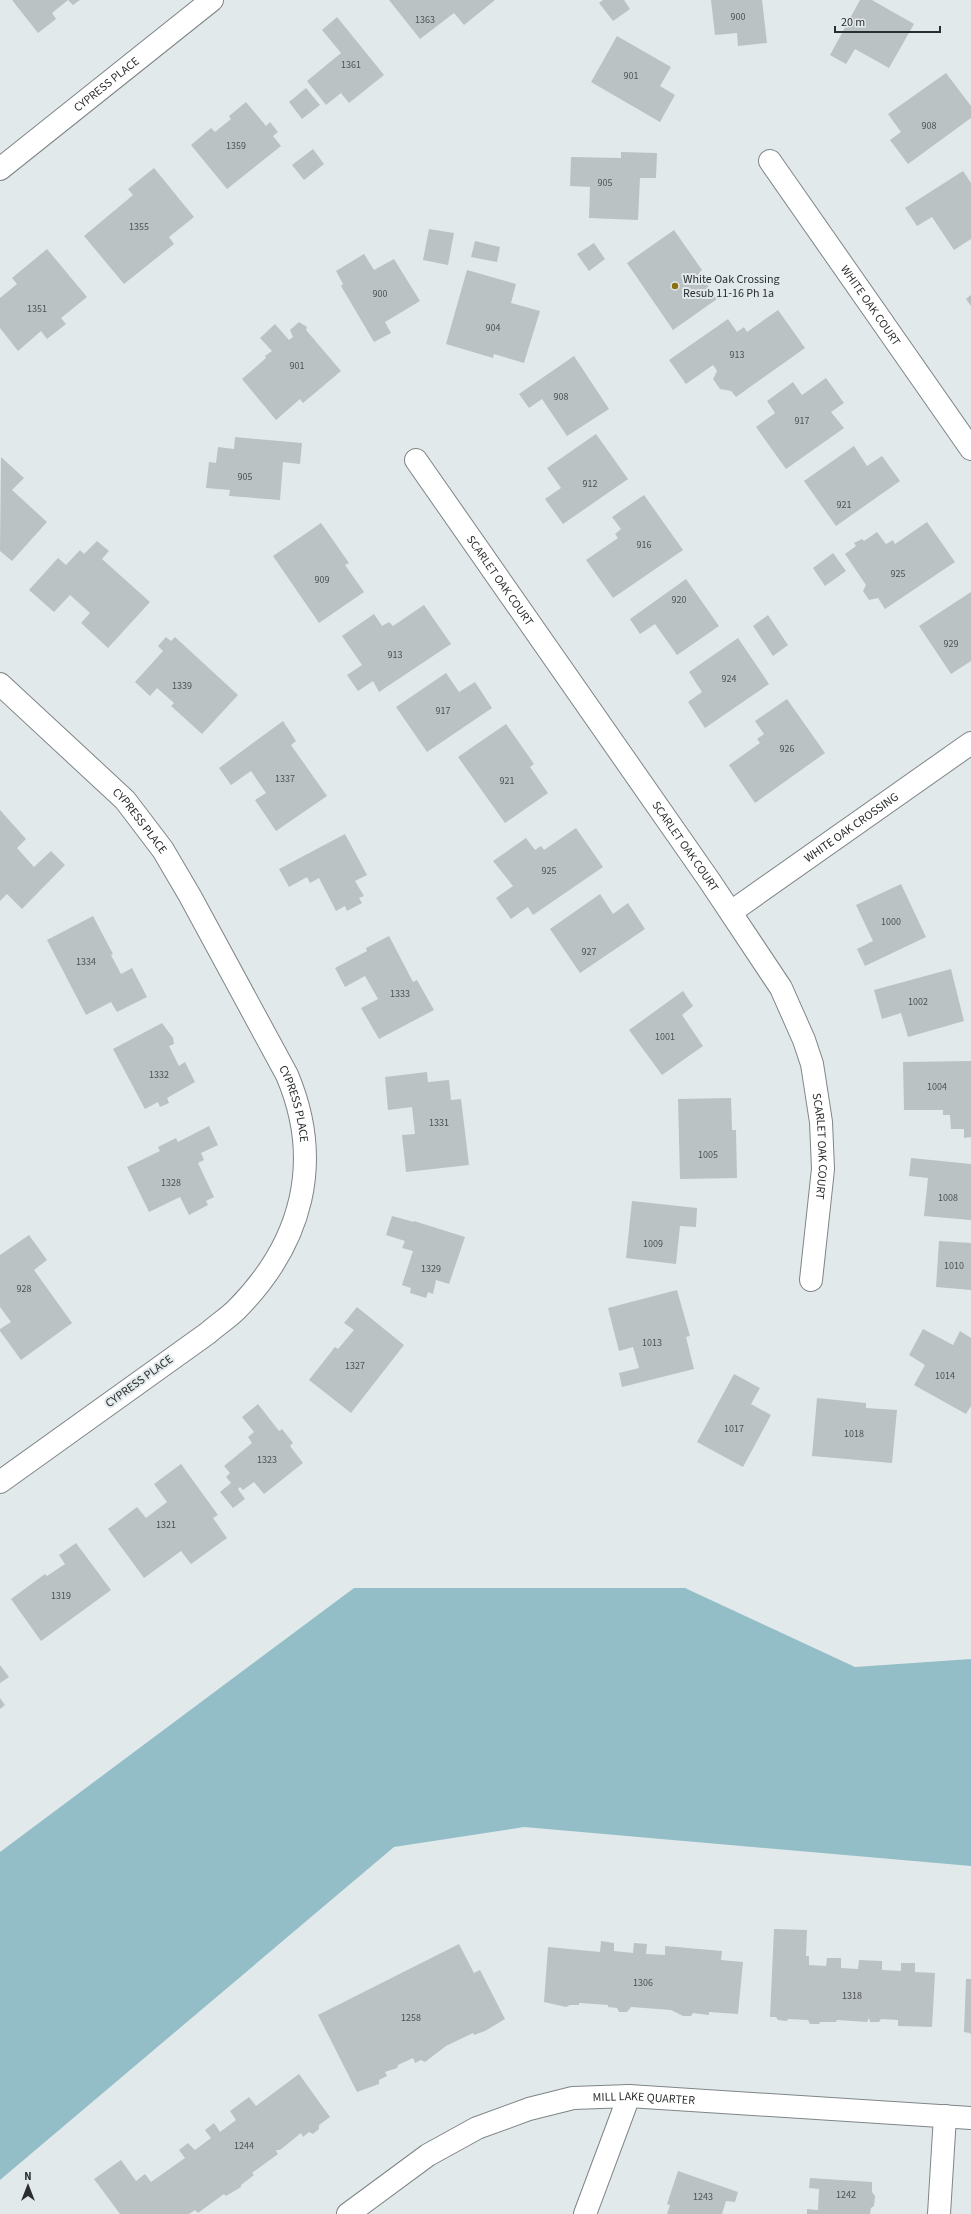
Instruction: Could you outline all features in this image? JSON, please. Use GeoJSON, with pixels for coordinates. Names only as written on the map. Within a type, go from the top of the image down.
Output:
{"type":"FeatureCollection","features":[{"type":"Feature","properties":{"kind":"street","name":"CYPRESS PLACE"},"geometry":{"type":"LineString","coordinates":[[0,169],[212,0]]}},
{"type":"Feature","properties":{"kind":"street","name":"WHITE OAK COURT"},"geometry":{"type":"LineString","coordinates":[[770,161],[971,449]]}},
{"type":"Feature","properties":{"kind":"street","name":"SCARLET OAK COURT"},"geometry":{"type":"LineString","coordinates":[[416,460],[731,912],[781,988],[804,1040],[812,1064],[821,1122],[824,1169],[811,1280]]}},
{"type":"Feature","properties":{"kind":"street","name":"CYPRESS PLACE"},"geometry":{"type":"LineString","coordinates":[[0,684],[124,800],[163,850],[190,896],[286,1075],[297,1100],[302,1121],[305,1168],[301,1199],[289,1236],[272,1266],[236,1310],[208,1333],[0,1482]]}},
{"type":"Feature","properties":{"kind":"street","name":"WHITE OAK CROSSING"},"geometry":{"type":"LineString","coordinates":[[731,912],[971,743]]}},
{"type":"Feature","properties":{"kind":"street","name":"MILL LAKE QUARTER"},"geometry":{"type":"LineString","coordinates":[[348,2214],[428,2155],[477,2128],[529,2109],[573,2098],[629,2096],[971,2118]]}},
{"type":"Feature","properties":{"kind":"street"},"geometry":{"type":"LineString","coordinates":[[585,2214],[629,2096]]}},
{"type":"Feature","properties":{"kind":"street"},"geometry":{"type":"LineString","coordinates":[[939,2214],[945,2116]]}},
{"type":"Feature","properties":{"kind":"water"},"geometry":{"type":"Polygon","coordinates":[[[354,1588],[685,1588],[855,1667],[971,1659],[971,1866],[524,1827],[394,1847],[0,2180],[0,1852],[354,1588]]]}},
{"type":"Feature","properties":{"kind":"building"},"geometry":{"type":"Polygon","coordinates":[[[12,0],[68,0],[52,13],[56,19],[38,33],[12,0]]]}},
{"type":"Feature","properties":{"kind":"building"},"geometry":{"type":"Polygon","coordinates":[[[68,0],[80,0],[73,5],[68,0]]]}},
{"type":"Feature","properties":{"kind":"building"},"geometry":{"type":"Polygon","coordinates":[[[389,0],[495,0],[464,25],[454,13],[420,39],[389,0]]]}},
{"type":"Feature","properties":{"kind":"building"},"geometry":{"type":"Polygon","coordinates":[[[603,0],[624,0],[630,9],[613,21],[599,3],[603,0]]]}},
{"type":"Feature","properties":{"kind":"building"},"geometry":{"type":"Polygon","coordinates":[[[711,0],[762,0],[767,43],[738,46],[737,33],[715,35],[711,0]]]}},
{"type":"Feature","properties":{"kind":"building"},"geometry":{"type":"Polygon","coordinates":[[[860,0],[872,0],[914,24],[889,68],[855,49],[846,64],[830,55],[860,0]]]}},
{"type":"Feature","properties":{"kind":"building"},"geometry":{"type":"Polygon","coordinates":[[[337,17],[384,75],[349,103],[341,93],[326,105],[307,81],[341,53],[322,30],[337,17]]]}},
{"type":"Feature","properties":{"kind":"building"},"geometry":{"type":"Polygon","coordinates":[[[617,36],[671,67],[660,86],[675,95],[660,122],[591,82],[617,36]]]}},
{"type":"Feature","properties":{"kind":"building"},"geometry":{"type":"Polygon","coordinates":[[[946,73],[971,106],[971,118],[908,164],[890,140],[901,132],[888,114],[946,73]]]}},
{"type":"Feature","properties":{"kind":"building"},"geometry":{"type":"Polygon","coordinates":[[[306,88],[320,105],[302,119],[289,102],[306,88]]]}},
{"type":"Feature","properties":{"kind":"building"},"geometry":{"type":"Polygon","coordinates":[[[246,102],[266,126],[270,122],[278,132],[273,136],[281,146],[227,189],[191,145],[211,128],[215,132],[231,119],[229,116],[246,102]]]}},
{"type":"Feature","properties":{"kind":"building"},"geometry":{"type":"Polygon","coordinates":[[[313,149],[324,164],[304,180],[292,165],[313,149]]]}},
{"type":"Feature","properties":{"kind":"building"},"geometry":{"type":"Polygon","coordinates":[[[621,152],[657,153],[656,178],[640,178],[638,220],[589,218],[590,187],[570,186],[571,157],[621,158],[621,152]]]}},
{"type":"Feature","properties":{"kind":"building"},"geometry":{"type":"Polygon","coordinates":[[[154,168],[194,217],[169,237],[174,244],[124,284],[84,236],[133,195],[128,189],[154,168]]]}},
{"type":"Feature","properties":{"kind":"building"},"geometry":{"type":"Polygon","coordinates":[[[963,171],[971,183],[971,239],[954,250],[932,217],[917,226],[905,208],[963,171]]]}},
{"type":"Feature","properties":{"kind":"building"},"geometry":{"type":"Polygon","coordinates":[[[429,229],[454,233],[448,265],[423,260],[429,229]]]}},
{"type":"Feature","properties":{"kind":"building","name":"White Oak Crossing Resub 11-16 Ph 1a"},"geometry":{"type":"Polygon","coordinates":[[[674,230],[702,270],[699,273],[717,299],[673,330],[627,263],[674,230]]]}},
{"type":"Feature","properties":{"kind":"building"},"geometry":{"type":"Polygon","coordinates":[[[475,241],[500,247],[497,262],[471,257],[475,241]]]}},
{"type":"Feature","properties":{"kind":"building"},"geometry":{"type":"Polygon","coordinates":[[[594,243],[605,259],[589,271],[577,254],[594,243]]]}},
{"type":"Feature","properties":{"kind":"building"},"geometry":{"type":"Polygon","coordinates":[[[47,249],[87,297],[61,318],[66,324],[47,339],[41,331],[18,351],[0,328],[0,298],[17,284],[12,278],[47,249]]]}},
{"type":"Feature","properties":{"kind":"building"},"geometry":{"type":"Polygon","coordinates":[[[364,254],[374,270],[394,259],[420,301],[385,322],[391,333],[374,342],[341,286],[343,284],[336,271],[364,254]]]}},
{"type":"Feature","properties":{"kind":"building"},"geometry":{"type":"Polygon","coordinates":[[[467,270],[516,284],[511,303],[540,311],[524,363],[494,354],[493,358],[446,344],[467,270]]]}},
{"type":"Feature","properties":{"kind":"building"},"geometry":{"type":"Polygon","coordinates":[[[971,295],[971,306],[966,299],[971,295]]]}},
{"type":"Feature","properties":{"kind":"building"},"geometry":{"type":"Polygon","coordinates":[[[778,310],[805,348],[736,397],[731,391],[720,389],[713,379],[717,371],[713,365],[686,384],[669,360],[728,319],[737,332],[744,327],[747,332],[778,310]]]}},
{"type":"Feature","properties":{"kind":"building"},"geometry":{"type":"Polygon","coordinates":[[[299,322],[307,327],[306,330],[341,371],[303,403],[300,399],[276,420],[242,379],[272,351],[260,338],[275,324],[289,340],[293,337],[290,330],[299,322]]]}},
{"type":"Feature","properties":{"kind":"building"},"geometry":{"type":"Polygon","coordinates":[[[574,356],[609,409],[567,436],[542,399],[529,408],[519,394],[574,356]]]}},
{"type":"Feature","properties":{"kind":"building"},"geometry":{"type":"Polygon","coordinates":[[[826,378],[844,403],[831,412],[844,428],[786,469],[756,427],[775,413],[767,401],[793,382],[802,395],[826,378]]]}},
{"type":"Feature","properties":{"kind":"building"},"geometry":{"type":"Polygon","coordinates":[[[596,434],[628,479],[563,524],[545,499],[561,488],[547,468],[596,434]]]}},
{"type":"Feature","properties":{"kind":"building"},"geometry":{"type":"Polygon","coordinates":[[[235,437],[302,443],[300,464],[283,462],[280,500],[229,496],[230,490],[206,488],[209,462],[216,463],[218,447],[234,449],[235,437]]]}},
{"type":"Feature","properties":{"kind":"building"},"geometry":{"type":"Polygon","coordinates":[[[854,446],[867,466],[882,456],[900,481],[836,526],[804,481],[854,446]]]}},
{"type":"Feature","properties":{"kind":"building"},"geometry":{"type":"Polygon","coordinates":[[[1,457],[24,478],[12,490],[47,522],[12,561],[0,551],[1,457]]]}},
{"type":"Feature","properties":{"kind":"building"},"geometry":{"type":"Polygon","coordinates":[[[644,495],[683,550],[613,598],[586,560],[618,538],[615,534],[621,529],[612,517],[644,495]]]}},
{"type":"Feature","properties":{"kind":"building"},"geometry":{"type":"Polygon","coordinates":[[[927,522],[955,562],[885,609],[878,598],[869,600],[863,591],[866,585],[845,554],[856,546],[854,543],[862,539],[864,541],[877,532],[886,544],[893,540],[895,544],[927,522]]]}},
{"type":"Feature","properties":{"kind":"building"},"geometry":{"type":"Polygon","coordinates":[[[321,523],[349,563],[345,565],[364,592],[319,623],[273,556],[321,523]]]}},
{"type":"Feature","properties":{"kind":"building"},"geometry":{"type":"Polygon","coordinates":[[[97,541],[109,551],[102,559],[150,602],[108,648],[81,623],[90,613],[70,595],[54,612],[29,590],[58,558],[66,565],[80,550],[84,554],[97,541]]]}},
{"type":"Feature","properties":{"kind":"building"},"geometry":{"type":"Polygon","coordinates":[[[833,553],[846,571],[825,586],[813,568],[833,553]]]}},
{"type":"Feature","properties":{"kind":"building"},"geometry":{"type":"Polygon","coordinates":[[[686,579],[719,626],[677,655],[655,624],[640,634],[630,619],[686,579]]]}},
{"type":"Feature","properties":{"kind":"building"},"geometry":{"type":"Polygon","coordinates":[[[971,592],[971,661],[951,674],[919,626],[971,592]]]}},
{"type":"Feature","properties":{"kind":"building"},"geometry":{"type":"Polygon","coordinates":[[[424,605],[451,644],[379,692],[373,681],[358,691],[347,675],[362,665],[342,636],[374,614],[382,626],[389,622],[393,626],[424,605]]]}},
{"type":"Feature","properties":{"kind":"building"},"geometry":{"type":"Polygon","coordinates":[[[768,615],[788,645],[773,656],[753,626],[768,615]]]}},
{"type":"Feature","properties":{"kind":"building"},"geometry":{"type":"Polygon","coordinates":[[[166,637],[171,641],[175,637],[238,695],[202,734],[171,706],[174,703],[157,688],[150,696],[135,682],[163,651],[158,646],[166,637]]]}},
{"type":"Feature","properties":{"kind":"building"},"geometry":{"type":"Polygon","coordinates":[[[738,638],[769,684],[705,728],[688,702],[702,692],[689,672],[738,638]]]}},
{"type":"Feature","properties":{"kind":"building"},"geometry":{"type":"Polygon","coordinates":[[[446,673],[459,692],[475,682],[492,708],[427,752],[396,707],[446,673]]]}},
{"type":"Feature","properties":{"kind":"building"},"geometry":{"type":"Polygon","coordinates":[[[787,699],[825,753],[755,803],[729,765],[760,743],[757,739],[764,734],[755,721],[787,699]]]}},
{"type":"Feature","properties":{"kind":"building"},"geometry":{"type":"Polygon","coordinates":[[[283,721],[296,741],[291,745],[327,796],[276,831],[255,800],[266,793],[251,771],[231,785],[219,768],[283,721]]]}},
{"type":"Feature","properties":{"kind":"building"},"geometry":{"type":"Polygon","coordinates":[[[506,724],[534,764],[530,767],[548,793],[505,823],[458,757],[506,724]]]}},
{"type":"Feature","properties":{"kind":"building"},"geometry":{"type":"Polygon","coordinates":[[[0,810],[26,839],[17,848],[34,867],[51,851],[65,865],[22,909],[7,894],[0,901],[0,810]]]}},
{"type":"Feature","properties":{"kind":"building"},"geometry":{"type":"Polygon","coordinates":[[[576,828],[603,867],[533,915],[528,907],[511,919],[496,898],[513,886],[493,861],[526,838],[535,850],[541,846],[544,850],[576,828]]]}},
{"type":"Feature","properties":{"kind":"building"},"geometry":{"type":"Polygon","coordinates":[[[345,834],[367,875],[355,881],[364,896],[359,898],[362,903],[347,911],[345,906],[336,911],[319,878],[310,883],[307,877],[289,887],[279,869],[345,834]]]}},
{"type":"Feature","properties":{"kind":"building"},"geometry":{"type":"Polygon","coordinates":[[[901,884],[926,937],[865,966],[857,949],[873,941],[856,905],[901,884]]]}},
{"type":"Feature","properties":{"kind":"building"},"geometry":{"type":"Polygon","coordinates":[[[600,894],[613,914],[628,903],[645,929],[580,973],[550,929],[600,894]]]}},
{"type":"Feature","properties":{"kind":"building"},"geometry":{"type":"Polygon","coordinates":[[[93,916],[113,954],[111,955],[121,974],[132,968],[147,997],[117,1012],[111,1002],[86,1015],[47,940],[93,916]]]}},
{"type":"Feature","properties":{"kind":"building"},"geometry":{"type":"Polygon","coordinates":[[[389,936],[413,982],[417,980],[434,1010],[379,1039],[361,1008],[378,999],[365,976],[345,987],[335,968],[367,951],[366,948],[389,936]]]}},
{"type":"Feature","properties":{"kind":"building"},"geometry":{"type":"Polygon","coordinates":[[[951,969],[964,1021],[908,1037],[901,1013],[882,1019],[874,990],[951,969]]]}},
{"type":"Feature","properties":{"kind":"building"},"geometry":{"type":"Polygon","coordinates":[[[683,991],[693,1006],[682,1015],[703,1046],[662,1075],[629,1030],[683,991]]]}},
{"type":"Feature","properties":{"kind":"building"},"geometry":{"type":"Polygon","coordinates":[[[162,1023],[173,1038],[174,1044],[169,1046],[179,1066],[185,1062],[195,1082],[167,1098],[169,1103],[160,1107],[158,1102],[145,1109],[113,1049],[162,1023]]]}},
{"type":"Feature","properties":{"kind":"building"},"geometry":{"type":"Polygon","coordinates":[[[971,1061],[971,1137],[964,1138],[964,1129],[951,1129],[950,1115],[943,1115],[943,1110],[904,1110],[903,1062],[971,1061]]]}},
{"type":"Feature","properties":{"kind":"building"},"geometry":{"type":"Polygon","coordinates":[[[427,1072],[428,1082],[449,1080],[451,1100],[461,1099],[469,1165],[406,1172],[402,1135],[415,1134],[412,1107],[388,1110],[385,1077],[427,1072]]]}},
{"type":"Feature","properties":{"kind":"building"},"geometry":{"type":"Polygon","coordinates":[[[731,1098],[732,1130],[736,1130],[737,1178],[680,1179],[678,1099],[731,1098]]]}},
{"type":"Feature","properties":{"kind":"building"},"geometry":{"type":"Polygon","coordinates":[[[209,1126],[218,1145],[201,1153],[204,1160],[198,1163],[214,1197],[206,1201],[208,1205],[189,1215],[180,1197],[149,1212],[127,1167],[160,1151],[158,1147],[176,1138],[178,1142],[209,1126]]]}},
{"type":"Feature","properties":{"kind":"building"},"geometry":{"type":"Polygon","coordinates":[[[911,1158],[971,1164],[971,1220],[924,1216],[928,1178],[909,1176],[911,1158]]]}},
{"type":"Feature","properties":{"kind":"building"},"geometry":{"type":"Polygon","coordinates":[[[632,1201],[697,1208],[696,1227],[680,1226],[676,1264],[626,1258],[632,1201]]]}},
{"type":"Feature","properties":{"kind":"building"},"geometry":{"type":"Polygon","coordinates":[[[392,1216],[414,1221],[465,1237],[449,1284],[436,1280],[433,1294],[428,1292],[426,1298],[410,1293],[411,1288],[402,1285],[413,1251],[402,1248],[405,1241],[386,1235],[392,1216]]]}},
{"type":"Feature","properties":{"kind":"building"},"geometry":{"type":"Polygon","coordinates":[[[29,1235],[47,1260],[34,1270],[72,1323],[21,1360],[0,1331],[0,1329],[11,1322],[0,1307],[0,1255],[29,1235]]]}},
{"type":"Feature","properties":{"kind":"building"},"geometry":{"type":"Polygon","coordinates":[[[939,1241],[971,1243],[971,1290],[936,1287],[939,1241]]]}},
{"type":"Feature","properties":{"kind":"building"},"geometry":{"type":"Polygon","coordinates":[[[677,1290],[690,1336],[686,1337],[694,1369],[622,1387],[619,1373],[639,1368],[633,1347],[619,1351],[608,1308],[677,1290]]]}},
{"type":"Feature","properties":{"kind":"building"},"geometry":{"type":"Polygon","coordinates":[[[357,1307],[404,1345],[351,1413],[309,1380],[335,1347],[338,1349],[354,1330],[344,1323],[357,1307]]]}},
{"type":"Feature","properties":{"kind":"building"},"geometry":{"type":"Polygon","coordinates":[[[923,1329],[953,1345],[960,1331],[971,1338],[971,1406],[966,1414],[914,1385],[925,1365],[909,1355],[923,1329]]]}},
{"type":"Feature","properties":{"kind":"building"},"geometry":{"type":"Polygon","coordinates":[[[734,1374],[760,1388],[751,1404],[771,1415],[743,1467],[697,1442],[734,1374]]]}},
{"type":"Feature","properties":{"kind":"building"},"geometry":{"type":"Polygon","coordinates":[[[817,1398],[866,1403],[866,1408],[897,1410],[892,1463],[812,1456],[817,1398]]]}},
{"type":"Feature","properties":{"kind":"building"},"geometry":{"type":"Polygon","coordinates":[[[258,1404],[279,1431],[282,1429],[293,1443],[290,1446],[303,1463],[264,1494],[254,1482],[243,1490],[240,1487],[238,1489],[245,1499],[233,1508],[220,1492],[231,1483],[226,1477],[230,1473],[224,1466],[252,1443],[248,1437],[254,1432],[242,1417],[258,1404]]]}},
{"type":"Feature","properties":{"kind":"building"},"geometry":{"type":"Polygon","coordinates":[[[181,1464],[218,1515],[213,1518],[227,1538],[191,1564],[181,1551],[144,1578],[108,1529],[137,1507],[146,1518],[167,1502],[154,1484],[181,1464]]]}},
{"type":"Feature","properties":{"kind":"building"},"geometry":{"type":"Polygon","coordinates":[[[76,1543],[111,1590],[41,1641],[11,1599],[45,1574],[47,1576],[65,1564],[59,1555],[76,1543]]]}},
{"type":"Feature","properties":{"kind":"building"},"geometry":{"type":"Polygon","coordinates":[[[0,1665],[9,1677],[0,1683],[0,1665]]]}},
{"type":"Feature","properties":{"kind":"building"},"geometry":{"type":"Polygon","coordinates":[[[0,1698],[5,1705],[0,1709],[0,1698]]]}},
{"type":"Feature","properties":{"kind":"building"},"geometry":{"type":"Polygon","coordinates":[[[774,1929],[807,1930],[806,1956],[809,1956],[809,1965],[826,1966],[827,1958],[841,1958],[841,1968],[858,1969],[859,1960],[882,1961],[882,1970],[901,1971],[901,1963],[915,1963],[915,1972],[935,1973],[932,2027],[898,2026],[898,2020],[881,2019],[879,2022],[870,2022],[869,2018],[867,2022],[837,2020],[836,2022],[820,2022],[819,2024],[810,2024],[808,2020],[788,2019],[787,2021],[778,2020],[776,2017],[770,2017],[774,1929]]]}},
{"type":"Feature","properties":{"kind":"building"},"geometry":{"type":"Polygon","coordinates":[[[601,1941],[614,1943],[614,1951],[633,1953],[634,1943],[647,1944],[646,1954],[665,1955],[665,1946],[722,1951],[721,1960],[743,1962],[738,2014],[709,2012],[709,2015],[693,2013],[691,2016],[683,2016],[671,2010],[631,2007],[627,2012],[619,2012],[617,2008],[608,2007],[608,2005],[579,2003],[579,2005],[570,2005],[566,2007],[544,2002],[548,1947],[600,1952],[601,1941]]]}},
{"type":"Feature","properties":{"kind":"building"},"geometry":{"type":"Polygon","coordinates":[[[459,1944],[474,1973],[480,1970],[505,2019],[485,2031],[474,2035],[473,2033],[446,2046],[425,2062],[421,2060],[415,2063],[413,2058],[398,2065],[397,2068],[385,2072],[387,2076],[379,2080],[379,2084],[357,2092],[318,2015],[459,1944]]]}},
{"type":"Feature","properties":{"kind":"building"},"geometry":{"type":"Polygon","coordinates":[[[966,1979],[971,1979],[971,2035],[970,2033],[964,2032],[966,1979]]]}},
{"type":"Feature","properties":{"kind":"building"},"geometry":{"type":"Polygon","coordinates":[[[299,2074],[330,2117],[319,2125],[319,2129],[313,2134],[309,2132],[303,2137],[301,2133],[280,2150],[277,2150],[276,2151],[278,2154],[252,2173],[254,2175],[241,2185],[241,2187],[226,2196],[224,2194],[198,2213],[195,2210],[189,2214],[120,2214],[94,2179],[121,2160],[136,2181],[145,2174],[151,2182],[185,2158],[179,2150],[188,2143],[195,2150],[211,2138],[205,2130],[214,2123],[220,2132],[236,2120],[230,2111],[249,2097],[256,2106],[299,2074]]]}},
{"type":"Feature","properties":{"kind":"building"},"geometry":{"type":"Polygon","coordinates":[[[678,2171],[738,2192],[735,2202],[726,2201],[722,2214],[667,2214],[670,2205],[667,2204],[678,2171]]]}},
{"type":"Feature","properties":{"kind":"building"},"geometry":{"type":"Polygon","coordinates":[[[810,2178],[872,2182],[872,2192],[875,2196],[874,2206],[871,2208],[870,2214],[807,2214],[807,2209],[818,2210],[819,2189],[809,2188],[810,2178]]]}},
{"type":"Feature","properties":{"kind":"place","name":"White Oak Crossing Resub 11-16 Ph 1a"},"geometry":{"type":"Point","coordinates":[675,286]}}]}
